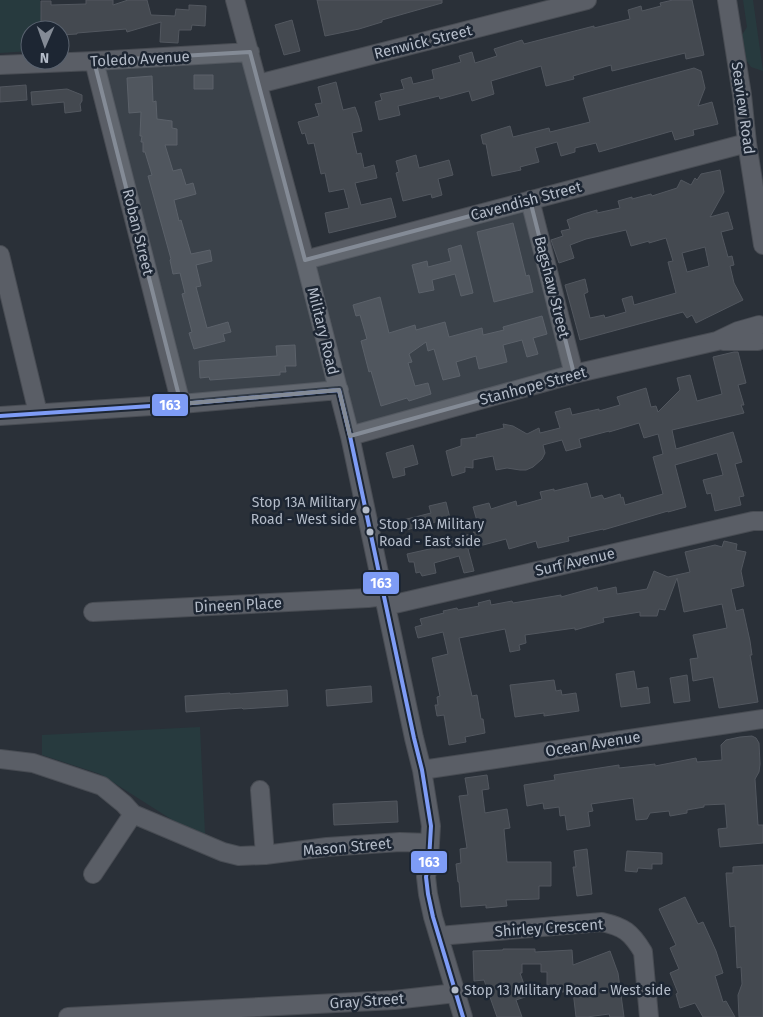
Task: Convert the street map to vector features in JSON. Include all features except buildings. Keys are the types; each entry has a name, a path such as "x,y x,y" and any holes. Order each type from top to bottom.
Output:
{"street":[{"name":"Military Road","path":"235,0 350,436 422,770 431,826 426,877 428,894 463,1017"},
{"name":"Renwick Street","path":"258,84 587,0"},
{"name":"Seaview Road","path":"727,0 763,245"},
{"name":"Toledo Avenue","path":"0,65 250,52"},
{"name":"Roban Street","path":"94,61 181,404"},
{"name":"Cavendish Street","path":"305,260 747,143"},
{"name":"Bagshaw Street","path":"530,200 574,374"},
{"path":"0,255 38,413"},
{"name":"Stanhope Street","path":"350,436 574,374 717,341 762,333"},
{"path":"0,416 181,404 338,390"},
{"name":"Surf Avenue","path":"385,601 753,521 763,521"},
{"name":"Dineen Place","path":"93,612 368,598 385,601"},
{"name":"Ocean Avenue","path":"422,770 763,718"},
{"name":"Mason Street","path":"0,759 33,763 102,786 133,814 223,852 239,856 400,842 430,843"},
{"path":"260,790 265,855"},
{"path":"93,874 133,814"},
{"name":"Shirley Crescent","path":"439,936 602,922 617,926 627,932 643,952 649,1017"},
{"name":"Gray Street","path":"68,1017 394,1000 456,993"}],"highlighted area":[{"path":"250,52 305,260 530,200 574,374 350,436 339,390 181,404 94,61"}],"green space":[{"path":"0,0 40,0 41,20 20,20 20,52 0,53"},
{"path":"743,0 753,0 763,71 751,67 746,60 742,35 747,27"},
{"path":"200,727 205,834 174,821 100,774 42,755 42,735"}],"transit line":[{"name":"163","path":"339,390 422,770 431,826 426,877 428,894 463,1017"},
{"name":"163","path":"0,416 181,404 339,390"}],"place":[{"name":"Stop 13A Military Road - West side","path":"366,510"},
{"name":"Stop 13A Military Road - East side","path":"370,532"},
{"name":"Stop 13 Military Road - West side","path":"455,990"}]}
